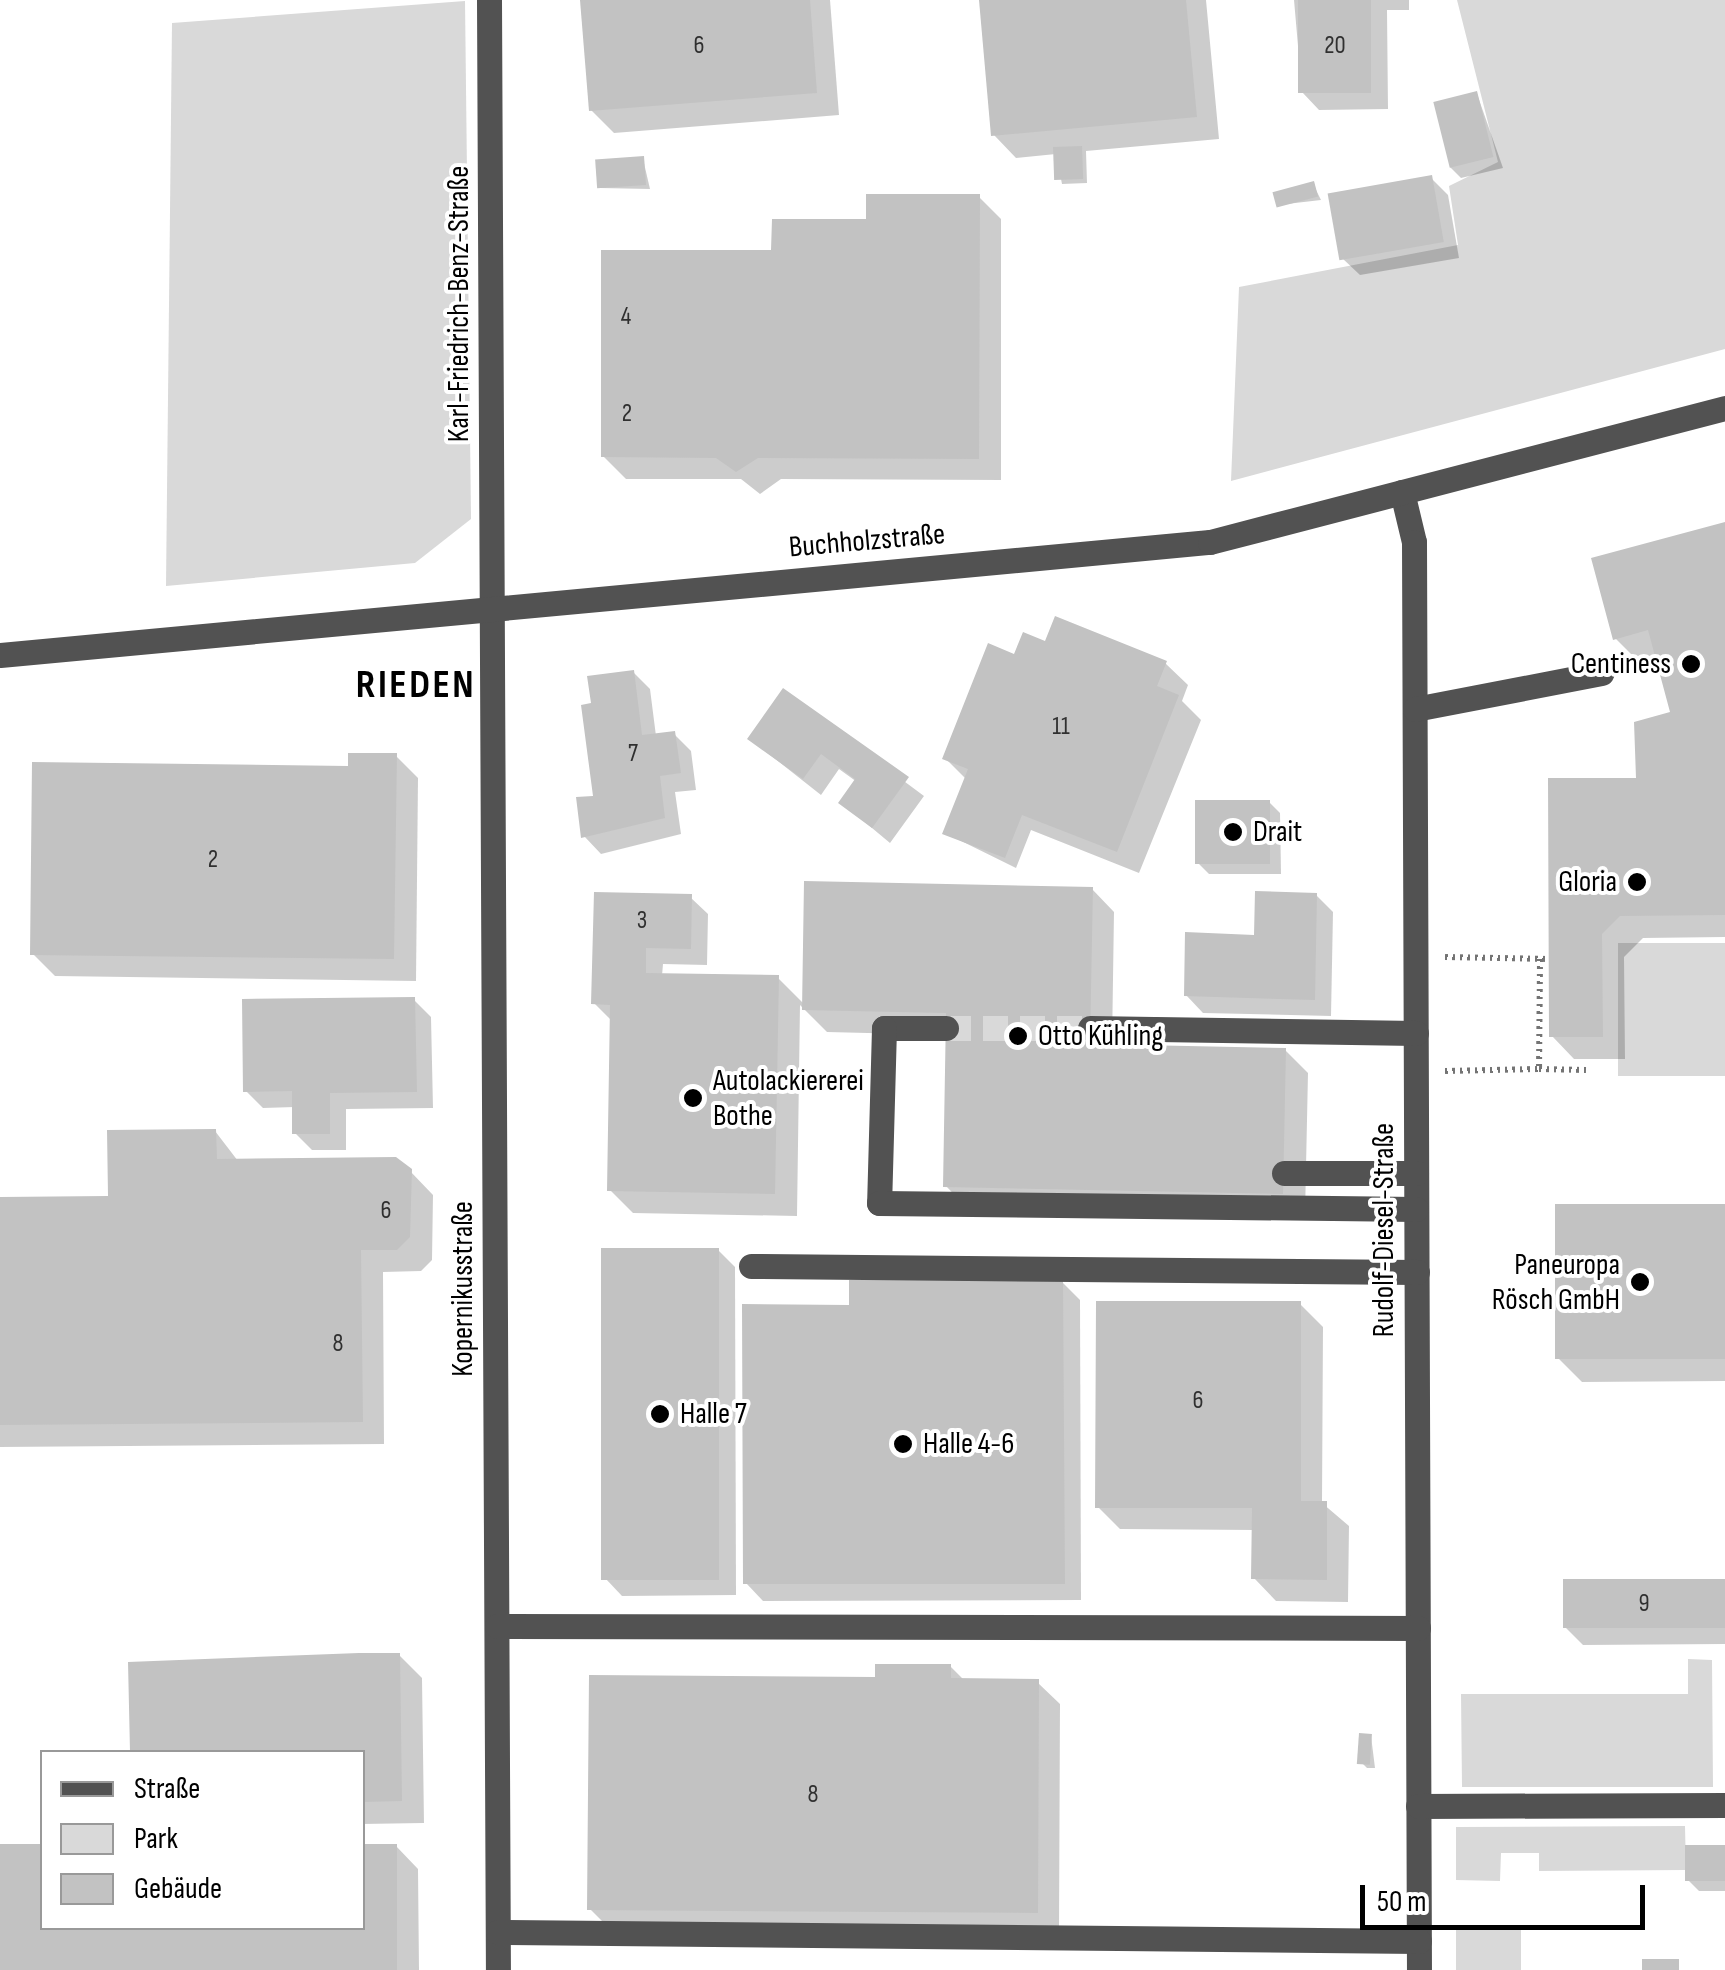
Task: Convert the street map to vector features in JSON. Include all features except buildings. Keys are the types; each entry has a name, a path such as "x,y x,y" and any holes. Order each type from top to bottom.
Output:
{"street":[{"name":"Karl-Friedrich-Benz-Straße","path":"489,0 494,608"},
{"name":"Buchholzstraße","path":"0,654 1210,542 1725,408"},
{"name":"Rudolf-Diesel-Straße","path":"1402,492 1414,542 1419,1970"},
{"name":"Kopernikusstraße","path":"494,608 498,1970"},
{"path":"1415,708 1602,673"},
{"path":"946,1028 884,1028 879,1204 1416,1209"},
{"path":"1090,1028 1416,1033"},
{"path":"1284,1173 1416,1173"},
{"path":"751,1266 1417,1272"},
{"path":"497,1626 1418,1628"},
{"path":"1418,1806 1725,1804"},
{"path":"498,1932 1419,1942"}],"path":[{"path":"1415,957 1545,959 1539,1069"},
{"path":"1416,1071 1586,1070"}],"green space":[{"path":"1457,0 1725,0 1725,349 1231,481 1239,287 1458,245 1449,186 1498,162"},
{"path":"465,1 471,519 415,563 166,586 172,23"},
{"path":"1618,943 1725,943 1725,1076 1618,1076"},
{"path":"1688,1659 1712,1660 1713,1787 1462,1787 1461,1694 1688,1694"},
{"path":"1685,1826 1686,1870 1539,1871 1539,1853 1501,1853 1500,1881 1456,1880 1456,1827"},
{"path":"1456,1929 1521,1929 1521,1970 1456,1970"}],"tunnel":[{"path":"946,1028 1090,1028"}],"place":[{"name":"Centiness","path":"1691,664"},
{"name":"Drait","path":"1233,832"},
{"name":"Gloria","path":"1637,882"},
{"name":"Otto Kühling","path":"1018,1036"},
{"name":"Autolackiererei Bothe","path":"693,1098"},
{"name":"Paneuropa Rösch GmbH","path":"1640,1282"},
{"name":"Halle 7","path":"660,1414"},
{"name":"Halle 4-6","path":"903,1444"}],"district":[{"name":"RIEDEN","path":"416,685"}]}
